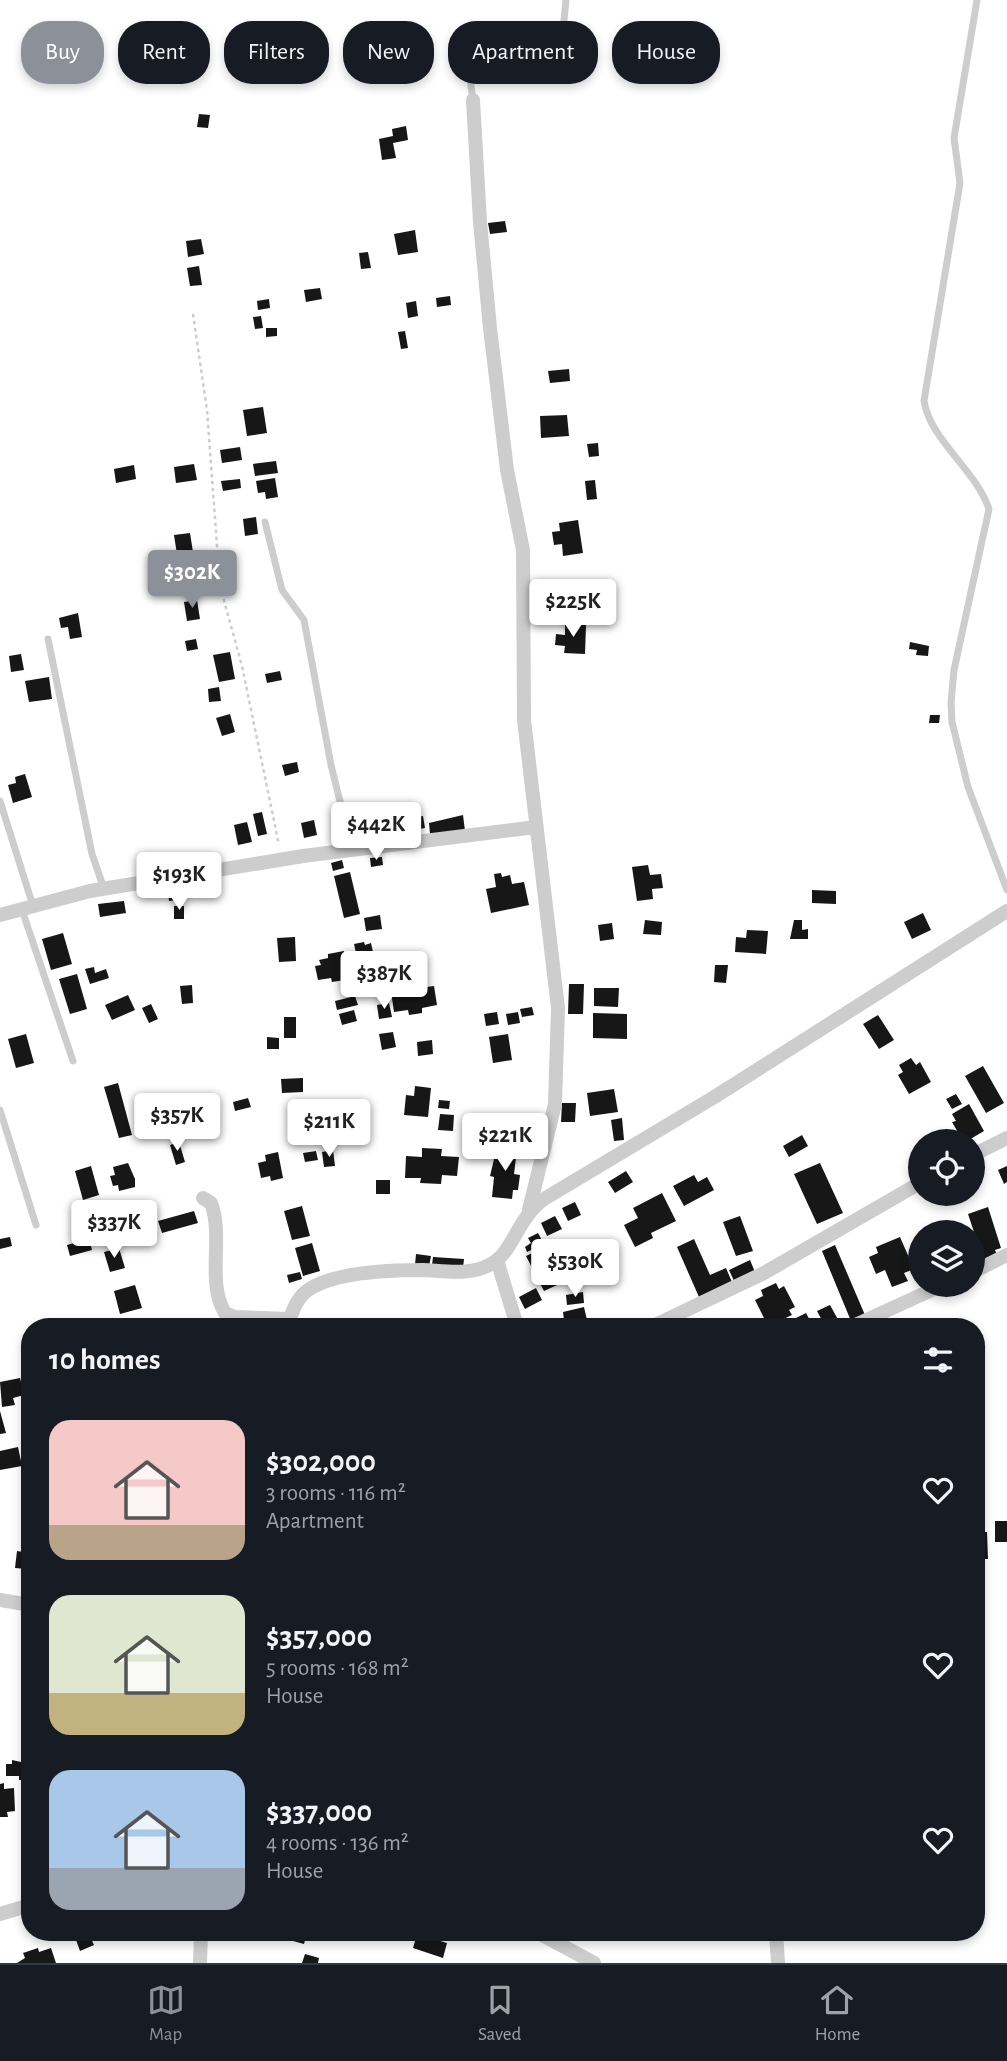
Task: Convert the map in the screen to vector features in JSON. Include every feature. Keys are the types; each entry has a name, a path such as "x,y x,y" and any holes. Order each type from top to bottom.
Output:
{"street":[{"path":"290,1318 299,1298 307,1290 328,1282 386,1271 475,1271 497,1260 508,1248 529,1210 555,1104 558,1008 524,720 523,550 507,470 493,353 480,222 473,100"},
{"path":"0,915 104,889 281,860 536,827"},
{"path":"529,1210 1007,911"},
{"path":"985,1149 1007,1138"},
{"path":"670,1318 764,1273 859,1222 908,1191"},
{"path":"203,1198 211,1202 215,1216 218,1297 225,1313 243,1318"},
{"path":"985,1266 1007,1255"},
{"path":"497,1260 515,1318"},
{"path":"871,1318 917,1297"},
{"path":"0,1600 21,1604"},
{"path":"0,1914 21,1908"},
{"path":"200,1963 201,1941"},
{"path":"554,1941 594,1963"},
{"path":"777,1941 778,1963"}],"lane":[{"path":"473,100 469,72 474,55 485,51 552,50 562,41 566,0"},
{"path":"977,0 954,138 960,183 924,401 932,421 980,489 989,509 954,670 951,703 956,742 968,787 1007,890"},
{"path":"265,522 282,590 304,620 331,765 352,850"},
{"path":"48,639 92,855 104,889"},
{"path":"0,801 73,1061"},
{"path":"0,1110 36,1226"}],"path":[{"path":"193,314 207,410 220,586 242,666 265,768 281,860"}],"building":[{"path":"199,114 210,115 208,128 197,127"},
{"path":"406,126 408,140 393,143 396,158 382,160 379,139 393,136 392,129"},
{"path":"505,221 507,232 490,234 488,223"},
{"path":"415,230 418,252 398,255 394,234"},
{"path":"201,239 204,254 188,257 186,241"},
{"path":"368,252 371,268 361,269 359,253"},
{"path":"199,266 202,285 190,286 187,268"},
{"path":"320,288 322,299 306,302 304,290"},
{"path":"450,296 451,305 437,307 436,298"},
{"path":"269,299 270,308 258,310 257,301"},
{"path":"416,301 418,316 408,318 406,303"},
{"path":"261,316 263,328 255,329 253,317"},
{"path":"266,328 277,328 277,336 266,337"},
{"path":"405,331 408,348 401,349 398,332"},
{"path":"569,369 570,381 550,383 548,371"},
{"path":"263,407 267,433 247,436 243,410"},
{"path":"567,415 569,436 541,438 540,416"},
{"path":"598,443 599,456 589,457 587,444"},
{"path":"240,447 242,460 222,463 220,450"},
{"path":"276,461 278,473 255,476 253,464"},
{"path":"194,464 197,480 176,483 174,467"},
{"path":"134,465 136,479 116,483 114,469"},
{"path":"275,478 278,497 266,499 265,492 258,493 256,481"},
{"path":"240,479 241,488 223,491 221,481"},
{"path":"595,480 597,499 587,500 585,481"},
{"path":"256,517 258,534 245,536 243,519"},
{"path":"578,520 583,553 563,556 562,544 554,545 552,532 560,531 559,523"},
{"path":"190,533 194,558 178,561 174,535"},
{"path":"192,569 194,582 180,584 179,571"},
{"path":"197,600 200,619 187,621 184,602"},
{"path":"78,613 82,637 70,639 68,627 61,628 59,618"},
{"path":"565,625 586,625 585,654 564,653 565,646 555,645 556,634 565,635"},
{"path":"196,639 198,649 187,651 185,641"},
{"path":"910,642 929,646 928,656 916,655 917,650 909,649"},
{"path":"230,652 235,679 219,682 213,655"},
{"path":"21,654 24,670 11,672 9,656"},
{"path":"280,671 282,680 267,683 265,674"},
{"path":"49,677 52,699 29,702 25,681"},
{"path":"219,687 221,701 209,702 208,689"},
{"path":"230,714 235,732 222,736 216,718"},
{"path":"930,715 940,715 939,723 929,723"},
{"path":"297,762 299,772 285,776 282,765"},
{"path":"25,774 32,797 13,803 8,785 16,783 15,777"},
{"path":"262,812 267,834 258,836 253,814"},
{"path":"463,815 465,831 430,834 429,823"},
{"path":"423,816 425,828 409,831 407,819"},
{"path":"314,820 317,835 304,838 301,823"},
{"path":"247,822 252,842 238,845 234,825"},
{"path":"382,857 383,865 371,867 370,858"},
{"path":"342,860 344,868 333,871 331,863"},
{"path":"648,865 650,875 661,874 663,888 652,889 653,899 637,901 632,867"},
{"path":"350,872 360,914 344,918 334,876"},
{"path":"501,873 502,877 510,875 512,884 524,882 529,905 491,913 486,889 496,887 494,874"},
{"path":"177,890 178,900 169,901 168,891"},
{"path":"812,890 836,891 836,904 812,903"},
{"path":"124,901 126,913 100,917 98,904"},
{"path":"174,906 184,906 184,919 174,919"},
{"path":"923,913 931,930 912,939 904,922"},
{"path":"380,915 382,929 366,931 364,918"},
{"path":"645,920 662,922 661,935 643,934"},
{"path":"794,920 802,920 802,930 808,929 808,939 790,939"},
{"path":"612,923 614,939 600,941 598,925"},
{"path":"747,930 768,931 766,954 735,952 736,937 746,938"},
{"path":"63,933 72,964 51,970 42,939"},
{"path":"295,937 296,961 279,962 277,938"},
{"path":"364,942 365,945 371,943 373,952 367,954 368,959 358,962 354,944"},
{"path":"344,951 344,956 353,955 358,978 332,982 331,978 318,980 315,966 321,965 319,960 328,958 328,954"},
{"path":"373,963 375,976 365,978 363,965"},
{"path":"715,965 728,965 726,983 714,982"},
{"path":"94,967 95,973 106,969 109,978 90,984 85,969"},
{"path":"77,974 87,1009 70,1014 59,979"},
{"path":"417,979 419,988 434,986 437,1005 422,1008 422,1013 409,1015 408,1010 394,1012 391,992 406,990 405,981"},
{"path":"569,984 584,984 583,1014 568,1014"},
{"path":"192,985 193,1003 182,1004 180,986"},
{"path":"594,988 619,988 618,1007 594,1006"},
{"path":"128,995 135,1010 112,1020 105,1005"},
{"path":"355,996 358,1005 337,1010 335,1001"},
{"path":"389,1003 392,1017 379,1019 377,1005"},
{"path":"151,1004 158,1019 149,1023 142,1008"},
{"path":"532,1007 534,1015 522,1017 520,1009"},
{"path":"354,1010 357,1021 342,1025 339,1014"},
{"path":"497,1012 499,1024 486,1026 484,1014"},
{"path":"518,1012 520,1023 508,1025 506,1014"},
{"path":"593,1013 627,1014 627,1039 593,1038"},
{"path":"878,1015 894,1040 879,1049 863,1024"},
{"path":"284,1017 296,1017 296,1038 284,1038"},
{"path":"393,1032 396,1047 382,1050 379,1034"},
{"path":"26,1034 34,1063 16,1068 8,1039"},
{"path":"508,1034 512,1060 493,1063 489,1037"},
{"path":"267,1037 279,1038 279,1049 267,1049"},
{"path":"432,1040 433,1054 418,1056 417,1042"},
{"path":"911,1058 916,1065 920,1062 931,1082 909,1094 898,1075 903,1072 899,1065"},
{"path":"983,1066 1004,1103 986,1113 965,1076"},
{"path":"303,1078 303,1092 282,1093 281,1079"},
{"path":"118,1083 132,1135 119,1138 104,1087"},
{"path":"415,1086 431,1088 428,1117 404,1115 406,1095 414,1096"},
{"path":"614,1089 618,1112 590,1116 587,1093"},
{"path":"956,1094 962,1104 952,1109 946,1099"},
{"path":"248,1098 251,1107 235,1111 233,1102"},
{"path":"439,1100 450,1101 449,1109 438,1108"},
{"path":"562,1103 576,1103 575,1122 561,1122"},
{"path":"969,1104 983,1129 956,1129 952,1114"},
{"path":"440,1114 454,1115 453,1131 438,1130"},
{"path":"622,1118 624,1140 614,1141 611,1120"},
{"path":"802,1135 808,1146 789,1157 783,1146"},
{"path":"179,1142 185,1162 176,1165 170,1145"},
{"path":"497,1147 517,1149 514,1174 520,1175 518,1190 513,1190 512,1199 492,1197 494,1177 490,1176"},
{"path":"422,1148 442,1149 441,1156 459,1157 457,1176 442,1175 441,1184 420,1183 421,1178 405,1178 406,1156 422,1157"},
{"path":"333,1150 335,1166 324,1167 322,1152"},
{"path":"316,1151 318,1160 305,1162 303,1153"},
{"path":"278,1152 283,1178 271,1181 270,1176 261,1178 258,1163 266,1161 265,1155"},
{"path":"128,1163 135,1179 135,1187 119,1191 118,1185 113,1186 110,1176 115,1175 113,1167"},
{"path":"820,1163 843,1213 817,1224 794,1174"},
{"path":"91,1166 99,1195 83,1200 75,1171"},
{"path":"1007,1166 1007,1182 1004,1184 998,1170"},
{"path":"626,1171 633,1182 615,1193 608,1182"},
{"path":"694,1175 698,1182 707,1177 714,1190 684,1206 673,1186"},
{"path":"376,1180 390,1180 390,1194 376,1194"},
{"path":"662,1193 676,1221 651,1233 653,1238 635,1247 624,1225 638,1218 633,1208"},
{"path":"575,1202 581,1215 568,1221 562,1208"},
{"path":"302,1206 310,1236 292,1240 284,1211"},
{"path":"988,1207 1001,1248 995,1250 997,1255 985,1258 985,1220 970,1220 968,1214"},
{"path":"194,1211 198,1223 162,1233 158,1221"},
{"path":"555,1216 562,1229 547,1236 541,1223"},
{"path":"740,1216 753,1251 736,1256 723,1222"},
{"path":"87,1231 92,1250 70,1256 67,1245 74,1243 72,1235"},
{"path":"538,1233 544,1244 527,1252 525,1247 531,1243 528,1238"},
{"path":"10,1237 12,1246 0,1249 0,1239"},
{"path":"900,1237 908,1255 908,1271 904,1273 908,1281 892,1287 885,1270 876,1274 869,1257 878,1253 876,1247"},
{"path":"694,1239 710,1275 726,1268 732,1282 699,1297 677,1247"},
{"path":"312,1243 320,1271 303,1276 295,1248"},
{"path":"550,1245 568,1280 544,1291 526,1256"},
{"path":"835,1245 865,1315 850,1318 822,1251"},
{"path":"119,1248 125,1268 110,1272 104,1252"},
{"path":"416,1254 431,1256 429,1267 415,1265"},
{"path":"433,1257 464,1259 463,1268 432,1265"},
{"path":"750,1260 755,1272 734,1281 729,1270"},
{"path":"300,1272 302,1279 289,1283 287,1275"},
{"path":"776,1283 779,1289 784,1286 795,1307 789,1310 792,1315 786,1318 764,1318 755,1300 763,1296 761,1290"},
{"path":"135,1285 142,1308 120,1314 114,1291"},
{"path":"536,1288 542,1300 525,1309 519,1297"},
{"path":"583,1292 584,1303 567,1305 566,1295"},
{"path":"830,1305 837,1318 821,1318 817,1311"},
{"path":"584,1307 587,1318 564,1318 563,1312"},
{"path":"806,1313 809,1318 796,1318"},
{"path":"20,1378 21,1396 13,1398 15,1405 2,1407 0,1382"},
{"path":"0,1411 6,1433 0,1434"},
{"path":"18,1447 21,1466 0,1470 0,1451"},
{"path":"995,1521 1007,1521 1007,1542 995,1542"},
{"path":"985,1532 987,1532 988,1559 985,1559"},
{"path":"17,1551 21,1552 21,1568 15,1568"},
{"path":"12,1760 21,1762 21,1780 19,1776 6,1776 6,1764 12,1764"},
{"path":"4,1783 4,1789 14,1788 15,1811 7,1812 8,1817 0,1817 0,1784"},
{"path":"76,1941 92,1941 94,1945 80,1951"},
{"path":"415,1941 447,1943 443,1958 413,1948"},
{"path":"38,1948 39,1952 51,1948 56,1963 17,1963 25,1958 23,1953"},
{"path":"305,1954 319,1958 318,1963 302,1963"}]}
